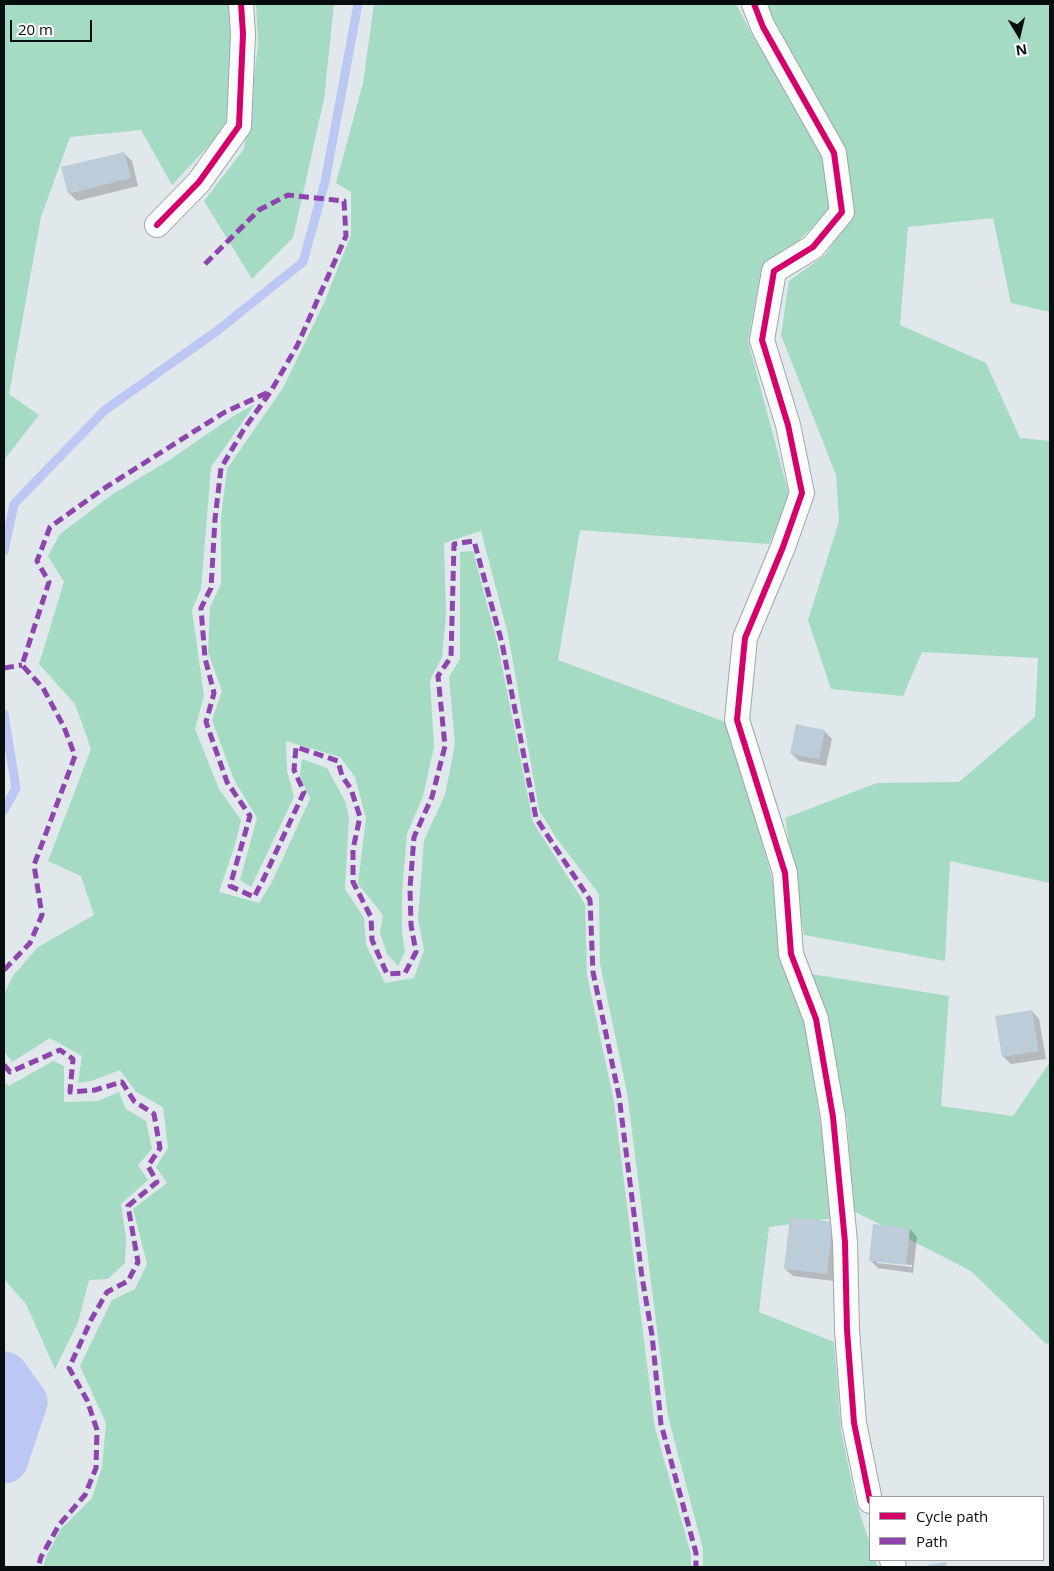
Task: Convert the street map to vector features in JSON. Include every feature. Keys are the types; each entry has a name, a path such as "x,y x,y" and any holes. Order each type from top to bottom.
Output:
{"street":[{"path":"157,225 199,182 238,126 243,34 241,4"},
{"path":"754,4 768,35 834,153 842,212 813,247 774,272 762,340 788,425 802,492 783,547 745,638 737,720 785,873 791,954 816,1019 833,1117 845,1242 847,1330 854,1423 869,1496"}],"green space":[{"path":"4,4 232,4 234,36 227,126 172,185 141,130 70,137 41,217 9,394 39,415 4,460"},
{"path":"256,4 334,4 324,99 293,238 252,279 204,201 244,149 258,46"},
{"path":"374,4 736,4 756,42 788,89 826,160 831,210 797,242 761,270 748,341 790,498 769,544 580,530 558,660 728,723 770,871 806,1024 834,1218 769,1227 759,1312 834,1342 841,1431 856,1502 869,1541 869,1561 875,1561 878,1567 703,1567 703,1549 668,1416 627,1092 600,964 599,894 557,839 539,810 508,634 481,531 444,543 446,614 442,657 430,680 434,747 423,796 407,834 402,892 402,931 405,952 398,966 387,954 380,933 383,915 358,884 366,818 355,777 340,757 286,741 287,771 294,797 251,887 240,880 257,818 234,780 212,720 222,691 208,652 210,607 221,584 221,518 227,469 283,388 324,303 351,235 351,192 336,183 363,83"},
{"path":"766,4 1050,4 1050,312 1011,303 993,218 908,227 900,325 986,363 1020,438 1050,441 1050,883 950,861 945,961 804,935 785,818 877,783 959,782 1035,717 1038,658 922,652 903,696 831,689 808,620 839,521 836,475 781,335 789,281 825,255 854,212 841,148"},
{"path":"255,404 211,467 201,589 192,610 204,696 195,729 219,789 241,820 235,845 219,892 259,903 272,882 310,799 300,775 302,759 327,768 345,801 349,817 345,889 364,918 366,945 385,983 414,978 424,950 418,919 424,840 445,795 455,744 449,677 460,659 460,552 473,551 498,646 533,822 585,904 587,975 614,1102 655,1428 691,1554 691,1567 43,1567 46,1557 61,1529 92,1498 102,1467 106,1423 80,1366 112,1300 135,1289 147,1264 133,1209 167,1183 156,1167 168,1148 163,1107 136,1092 120,1070 91,1081 78,1083 82,1056 50,1038 12,1062 4,1051 4,994 13,976 38,947 94,915 81,876 48,861 91,749 75,704 39,664 64,582 48,556 60,534 113,494 168,461 232,417"},
{"path":"811,974 949,996 941,1106 1013,1116 1050,1062 1050,1343 1046,1344 971,1271 854,1211 847,1119 826,1025"},
{"path":"53,1061 64,1066 64,1102 98,1101 119,1092 126,1109 146,1121 152,1149 138,1165 148,1180 121,1204 126,1238 125,1263 108,1279 89,1280 78,1322 55,1369 26,1304 4,1279 4,1082 9,1086"}],"building":[{"path":"124,152 131,178 68,194 61,167"},
{"path":"796,724 825,730 819,759 790,754"},
{"path":"1032,1010 1039,1051 1002,1057 995,1016"},
{"path":"790,1217 833,1222 827,1274 784,1269"},
{"path":"873,1224 910,1228 906,1265 869,1261"},
{"path":"946,1562 947,1567 928,1567 928,1565"}],"waterway":[{"path":"4,551 14,504 105,410 217,331 303,262 325,182 358,4"},
{"path":"4,714 16,788 4,810"},
{"path":"4,1376 23,1402 4,1459"}],"marked path":[{"path":"205,264 259,210 288,195 344,201 346,236 297,346 271,391 244,429 221,468 215,519 211,588 201,608 205,658 214,693 206,722 227,782 250,816 230,886 254,897 263,880 304,792 294,770 296,747 338,761 342,776 351,789 360,817 353,849 353,882 371,917 372,940 387,974 405,973 416,952 411,925 410,888 414,837 432,797 445,746 438,676 451,657 454,544 474,541 502,643 536,818 590,900 593,972 619,1096 642,1277 652,1335 661,1424 696,1553 696,1567"},
{"path":"4,970 30,943 42,915 34,865 75,756 64,727 43,688 22,665 49,582 37,561 50,527 103,489 225,412 269,392"},
{"path":"4,668 22,665"},
{"path":"4,1065 10,1072 60,1050 73,1059 70,1092 95,1090 122,1082 134,1101 154,1114 160,1148 148,1166 157,1182 128,1206 138,1262 128,1281 107,1292 91,1320 69,1368 87,1400 97,1430 96,1468 85,1495 59,1525 41,1557 38,1567"}],"cycle path":[{"path":"157,225 199,182 239,126 243,34 241,4"},
{"path":"754,4 763,27 834,153 842,212 813,247 774,271 762,340 788,425 802,493 783,547 745,638 737,720 785,873 791,954 816,1019 833,1117 845,1242 847,1330 854,1423 869,1496"}]}
